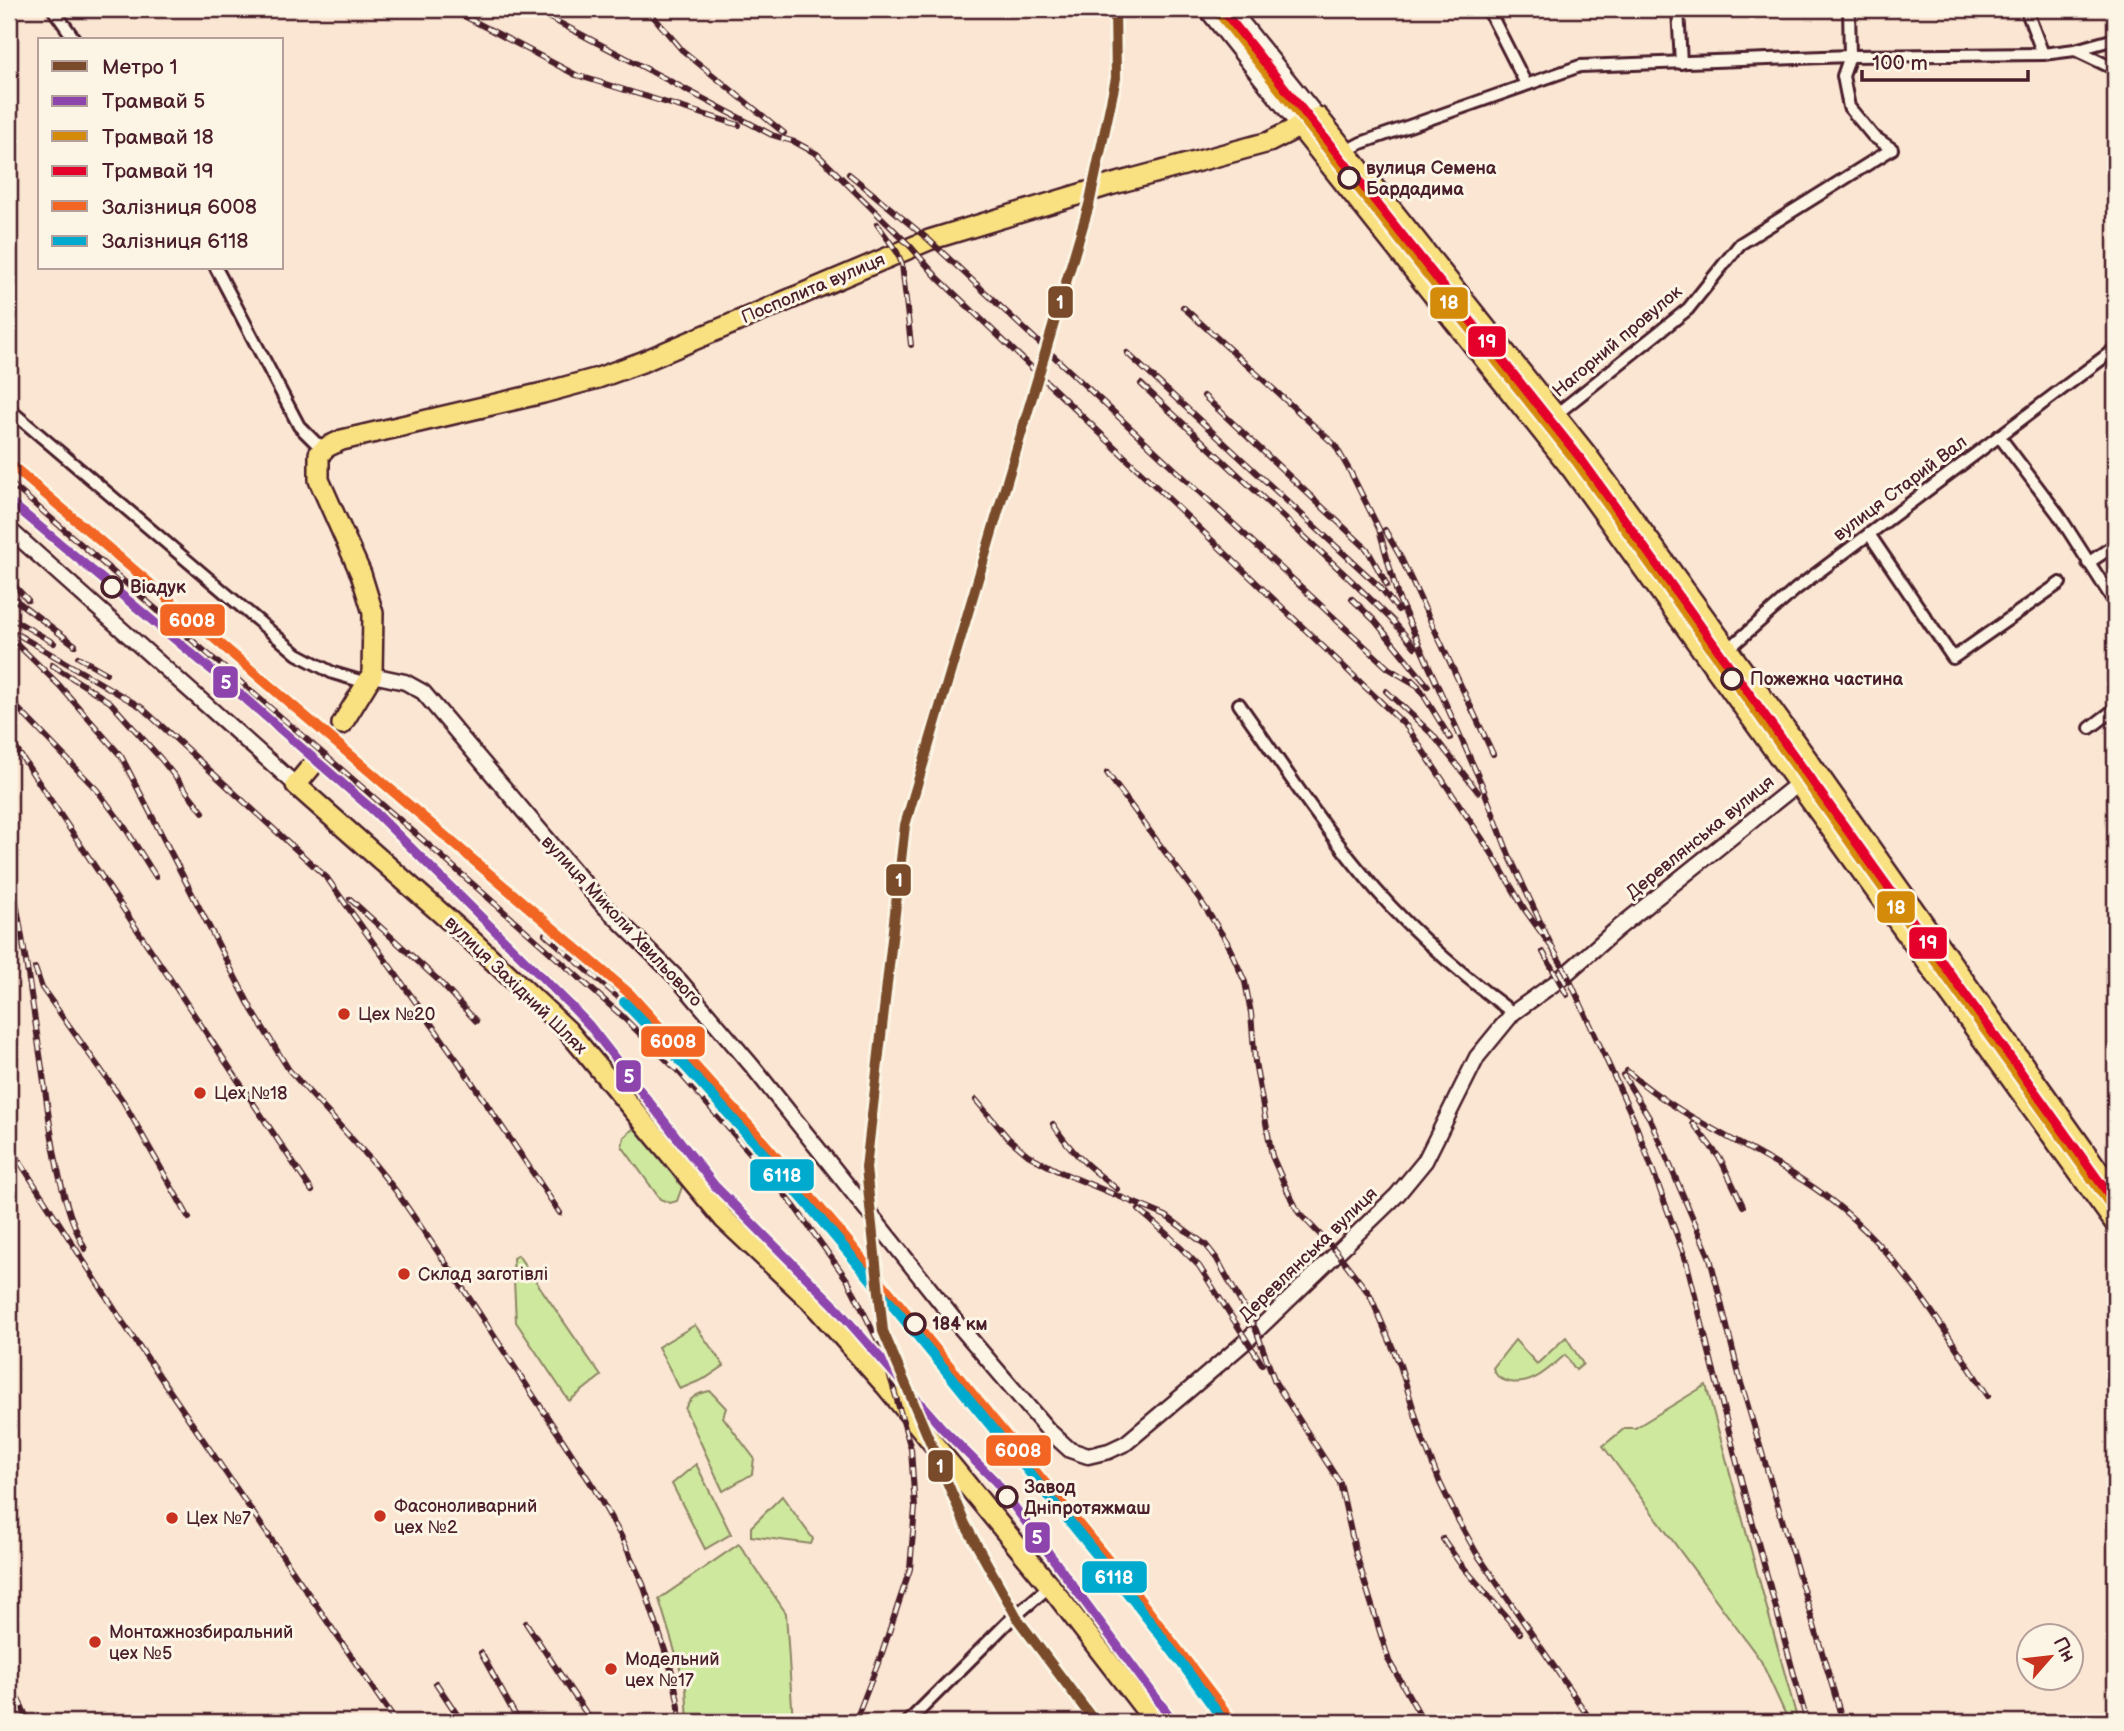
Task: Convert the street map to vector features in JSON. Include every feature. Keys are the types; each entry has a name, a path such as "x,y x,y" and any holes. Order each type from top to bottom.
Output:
{"highway":[{"name":"Посполита вулиця","path":"327,447 369,433 598,378 642,362 920,243 1110,185 1269,142 1318,117"},
{"path":"1318,117 1556,415 1815,770 2115,1194"},
{"path":"1299,126 1539,428 1713,663 1796,784 1895,916 2115,1223"},
{"path":"327,447 319,454 319,480 361,574 373,613 370,679 342,724"},
{"path":"296,785 310,767"},
{"name":"вулиця Західний Шлях","path":"296,785 468,937 568,1031 724,1219 808,1300 886,1386 1050,1586 1154,1722"}],"street":[{"path":"53,9 74,38"},
{"path":"1206,9 1299,126"},
{"path":"1231,9 1318,117"},
{"path":"1488,9 1526,85"},
{"path":"1678,9 1681,63"},
{"path":"1849,9 1850,56"},
{"path":"2026,9 2043,54"},
{"path":"1327,161 1345,150 1580,66 1850,56 2043,54 2075,50 2115,39"},
{"path":"2075,50 2115,69"},
{"name":"Нагорний провулок","path":"1539,428 1688,309 1740,244 1892,149 1872,136 1849,107 1843,76 1850,56"},
{"path":"217,270 299,426 316,443 327,447"},
{"name":"вулиця Старий Вал","path":"1713,663 1796,589 2115,349"},
{"name":"вулиця Миколи Хвильового","path":"9,409 297,654 333,673 405,682 423,692 602,904 679,981 752,1066 961,1328 1048,1430 1070,1450"},
{"path":"1999,436 2058,514 2115,603"},
{"name":"вулиця Західний Шлях","path":"9,529 296,785"},
{"path":"1869,534 1951,656 1957,658 2060,583"},
{"path":"2088,563 2115,545"},
{"path":"1239,704 1361,873 1418,934 1470,981 1513,1013"},
{"path":"2090,728 2115,709"},
{"name":"Деревлянська вулиця","path":"1070,1450 1088,1456 1126,1443 1246,1340 1397,1195 1425,1161 1476,1058 1513,1013 1559,979 1815,770"},
{"path":"908,1722 1008,1622 1050,1586"}],"green space":[{"path":"634,1128 644,1134 682,1187 677,1201 670,1203 660,1199 622,1146 624,1137"},
{"path":"518,1255 601,1376 569,1401 516,1322 513,1258"},
{"path":"695,1325 724,1366 706,1378 680,1389 658,1347"},
{"path":"1566,1337 1583,1364 1576,1370 1565,1355 1540,1375 1518,1383 1499,1378 1494,1371 1493,1368 1515,1340 1537,1364"},
{"path":"1706,1385 1798,1722 1789,1722 1761,1661 1603,1446 1625,1428 1635,1428"},
{"path":"710,1391 726,1408 723,1417 754,1458 752,1474 723,1491 685,1409 694,1397"},
{"path":"696,1464 731,1534 705,1549 672,1484"},
{"path":"782,1496 813,1539 811,1544 751,1536 751,1527"},
{"path":"739,1544 786,1613 793,1722 688,1722 686,1688 659,1599"}],"tunnel":[{"path":"311,767 342,724"}],"railway":[{"path":"451,9 576,75 739,125"},
{"path":"533,9 772,135 795,142 817,154 911,247 937,277 1407,727 1553,949 1509,855 1482,785 1398,597 1379,529 1335,445 1183,307"},
{"path":"647,9 682,50 784,133"},
{"path":"849,174 929,240 1388,668 1418,686"},
{"path":"877,224 897,252 902,264 911,345"},
{"path":"1127,353 1380,587 1398,610"},
{"path":"1141,384 1354,583 1415,647"},
{"path":"1204,396 1367,549 1387,585"},
{"path":"9,482 621,1015 679,1072 766,1171 848,1281 877,1339 892,1383 911,1449 915,1508 910,1569 855,1722"},
{"path":"1385,530 1401,558 1493,754"},
{"path":"9,580 28,600"},
{"path":"9,595 75,645"},
{"path":"1352,599 1375,621 1428,686"},
{"path":"9,617 54,643"},
{"path":"17,634 141,707 327,878 457,1060 560,1213"},
{"path":"9,636 59,685 121,756 252,1010 289,1070 396,1191 594,1488 621,1536 643,1584 673,1675 679,1722"},
{"path":"78,657 106,673"},
{"path":"52,665 110,702 161,759 203,812"},
{"path":"1412,680 1450,738"},
{"path":"1386,691 1433,735 1478,792"},
{"path":"9,699 97,790 124,826 156,877"},
{"path":"9,738 312,1191"},
{"path":"1107,773 1199,898 1227,942 1245,982 1251,1013 1255,1062 1272,1156 1287,1190 1299,1213 1336,1251 1370,1295 1400,1365 1423,1440 1457,1518 1477,1554 1592,1722"},
{"path":"9,863 56,1161 67,1206 85,1249"},
{"path":"350,899 438,980 476,1021"},
{"path":"545,934 624,1002"},
{"path":"1553,949 1634,1120 1686,1260 1745,1495 1807,1722"},
{"path":"1543,952 1567,995"},
{"path":"35,968 42,988 123,1101 189,1218"},
{"path":"1627,1071 1674,1106 1800,1179 1850,1216 1873,1238 1915,1288 1988,1396"},
{"path":"1623,1075 1650,1119 1710,1258 1741,1383 1843,1722"},
{"path":"976,1100 1008,1138 1028,1155 1058,1171 1166,1216 1206,1245 1217,1259 1256,1330 1275,1382 1340,1483 1356,1554 1389,1661 1424,1722"},
{"path":"1693,1123 1721,1160 1743,1206"},
{"path":"1053,1124 1082,1160 1117,1189"},
{"path":"9,1145 124,1324 396,1722"},
{"path":"1139,1210 1199,1266 1262,1364"},
{"path":"1443,1539 1459,1562 1520,1633"},
{"path":"526,1623 592,1722"},
{"path":"481,1653 519,1722"},
{"path":"9,1680 29,1722"},
{"path":"436,1683 462,1722"}],"metro line":[{"name":"1","path":"1095,1722 1019,1621 965,1524 883,1331 866,1168 905,825 1089,205 1116,78 1115,9"}],"tram line":[{"name":"18","path":"1215,9 1577,463 2115,1212"},
{"name":"19","path":"1222,9 1581,459 2115,1203"},
{"name":"5","path":"9,501 232,687 374,811 571,1006 589,1025 715,1186 832,1303 942,1428 996,1482 1174,1722"}],"rail line":[{"name":"6008","path":"9,463 630,994 837,1228 1134,1592 1233,1722"},
{"name":"6118","path":"624,1002 716,1100 849,1253 1104,1564 1224,1722"}],"place":[{"name":"вулиця Семена Бардадима","path":"1349,178"},
{"name":"Віадук","path":"112,587"},
{"name":"Пожежна частина","path":"1732,679"},
{"name":"Цех №20","path":"344,1014"},
{"name":"Цех №18","path":"200,1093"},
{"name":"Склад заготівлі","path":"404,1274"},
{"name":"184 км","path":"915,1324"},
{"name":"Завод Дніпротяжмаш","path":"1007,1497"},
{"name":"Фасоноливарний цех №2","path":"380,1516"},
{"name":"Цех №7","path":"172,1518"},
{"name":"Монтажнозбиральний цех №5","path":"95,1642"},
{"name":"Модельний цех №17","path":"611,1669"}]}
